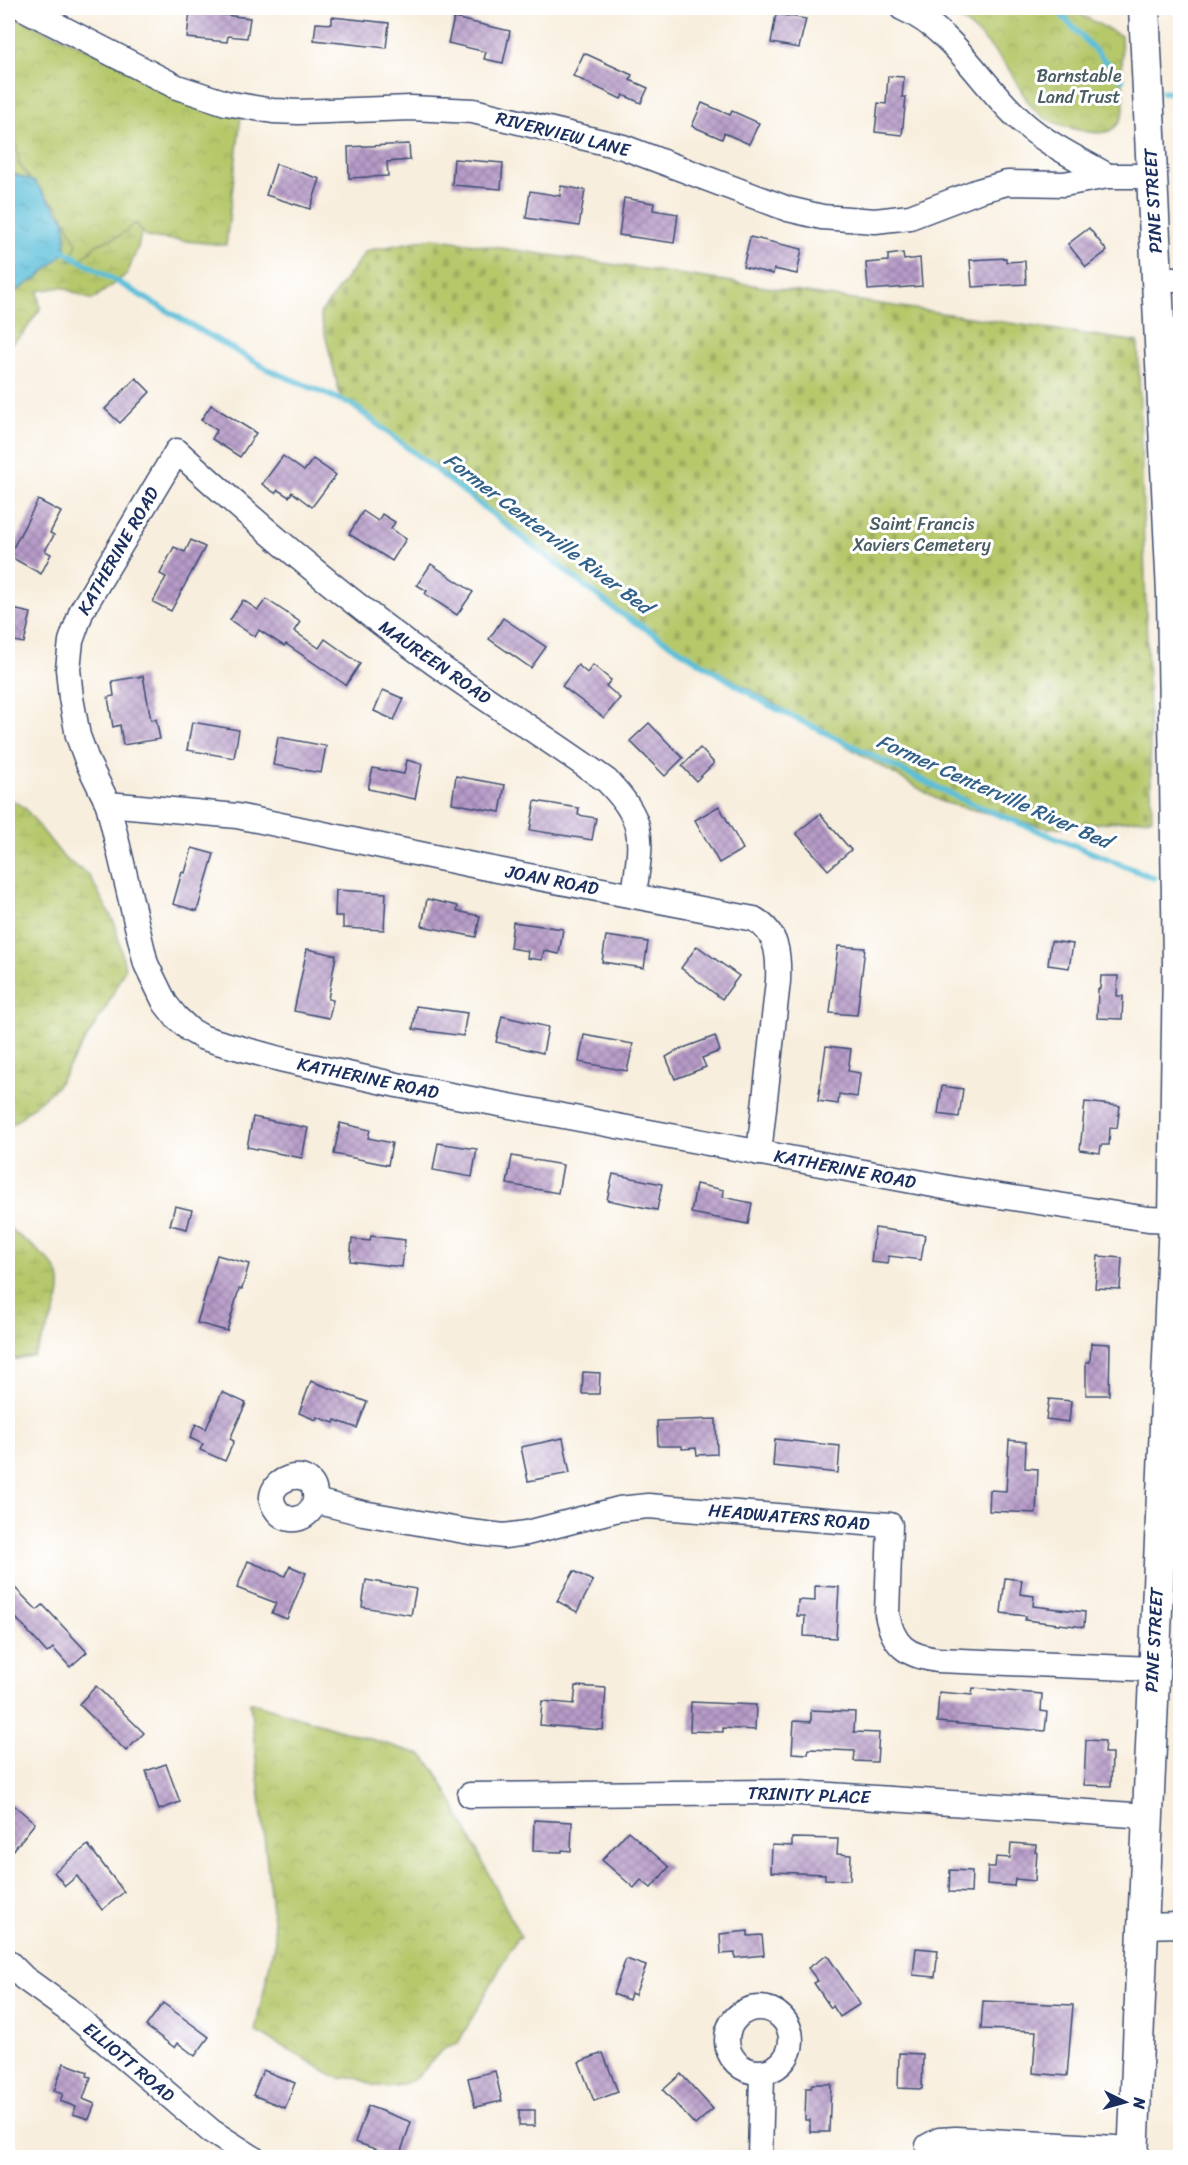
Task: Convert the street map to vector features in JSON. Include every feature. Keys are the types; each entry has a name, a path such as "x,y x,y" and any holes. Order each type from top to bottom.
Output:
{"main road":[{"name":"PINE STREET","path":"1133,2153 1153,1669 1174,1379 1174,1220 1179,963 1172,593 1173,428 1169,279 1152,176 1144,8"}],"street":[{"name":"RIVERVIEW LANE","path":"23,8 177,87 226,103 273,111 299,112 411,108 473,111 623,147 788,209 822,218 858,221 893,219 927,212 978,191 1007,183 1064,184 1108,176 1152,176"},
{"path":"902,8 929,23 946,37 1005,105 1028,127 1108,176"},
{"name":"KATHERINE ROAD","path":"177,451 82,609 71,641 69,683 78,736 108,804 146,964 156,987 176,1017 190,1030 204,1038 280,1059 396,1085 955,1189 1148,1219 1174,1220"},
{"name":"MAUREEN ROAD","path":"177,451 250,518 360,607 427,658 607,781 627,803 638,826 640,850 634,895"},
{"name":"JOAN ROAD","path":"108,804 237,816 482,867 745,915 764,924 777,947 778,969 759,1153"},
{"name":"HEADWATERS ROAD","path":"315,1502 480,1534 504,1536 526,1533 619,1509 648,1506 890,1525 887,1614 895,1638 912,1653 923,1658 938,1660 1153,1669"},
{"name":"TRINITY PLACE","path":"470,1795 784,1792 1148,1816"},
{"path":"1143,1926 1180,1925"},
{"name":"ELLIOTT ROAD","path":"8,1962 24,1978 67,2009 212,2132 253,2157"},
{"path":"760,2157 762,2072"},
{"path":"928,2146 939,2140 956,2139 1133,2153"}],"green space":[{"name":"Barnstable Land Trust","path":"945,8 1073,8 1081,15 1121,36 1124,110 1119,122 1109,131 1093,132 1045,118 1030,104 1008,68 994,51 979,35"},
{"path":"8,14 241,116 226,245 146,237 136,223 119,236 96,245 84,257 76,261 69,261 77,244 59,207 40,193 19,164 16,142 8,141"},
{"path":"8,132 145,214 138,247 127,274 92,300 62,287 38,291 40,309 23,334 8,346 8,296 37,278 66,251 65,221 35,182 8,172"},
{"name":"Saint Francis Xaviers Cemetery","path":"433,238 1138,342 1152,818 1048,828 942,802 638,624 341,399 320,314 366,251"},
{"path":"8,798 24,807 64,858 89,875 115,924 125,968 107,1006 56,1087 8,1128"},
{"path":"8,1226 53,1265 60,1280 60,1291 54,1314 34,1355 8,1361"},
{"path":"250,1702 422,1755 436,1772 454,1805 521,1938 517,1938 458,2043 443,2050 421,2073 408,2082 382,2086 372,2085 356,2077 340,2079 255,2031 275,1940"}],"water":[{"path":"8,172 35,182 65,221 66,252 37,278 8,296 8,235 12,232 12,211 8,208"}],"building":[{"path":"190,11 250,18 247,38 228,36 227,42 187,38"},
{"path":"776,14 806,19 799,48 771,43"},
{"path":"332,17 389,23 386,48 314,40 316,23 332,24"},
{"path":"454,18 510,31 503,63 484,59 486,52 448,43"},
{"path":"584,53 632,75 630,80 648,88 641,103 623,95 621,99 573,76"},
{"path":"888,76 904,77 902,97 906,97 902,135 875,132 878,103 886,104"},
{"path":"702,103 730,115 732,111 759,123 749,144 724,133 722,139 692,126"},
{"path":"409,144 410,160 387,162 388,176 349,178 348,147"},
{"path":"454,159 503,163 501,189 452,185"},
{"path":"276,164 320,179 310,209 266,195"},
{"path":"561,186 585,190 579,226 526,218 530,191 560,196"},
{"path":"624,198 654,203 653,210 678,214 674,243 619,235"},
{"path":"1089,228 1107,251 1086,267 1068,244"},
{"path":"750,237 802,249 797,274 774,269 773,274 743,267"},
{"path":"903,253 904,260 920,258 922,286 868,290 866,263 888,261 888,255"},
{"path":"1006,258 1006,262 1025,261 1026,284 972,287 970,260"},
{"path":"136,378 150,392 120,423 105,409"},
{"path":"211,405 256,433 240,457 212,439 217,430 201,420"},
{"path":"283,456 304,471 313,459 336,475 312,507 292,492 289,497 278,490 275,493 262,484"},
{"path":"38,500 61,512 50,533 54,535 45,551 51,554 41,574 9,556"},
{"path":"363,511 378,521 382,514 395,522 391,529 406,539 392,561 349,534"},
{"path":"191,540 205,547 171,611 153,602 166,577 160,574 174,547 185,552"},
{"path":"431,564 473,592 457,615 425,594 427,591 417,585"},
{"path":"266,599 300,622 294,631 319,648 325,639 360,664 346,685 286,644 284,646 259,630 255,637 230,620 243,600 258,610"},
{"path":"8,608 31,613 24,643 8,640"},
{"path":"503,618 546,647 531,668 489,639"},
{"path":"578,665 587,673 593,665 611,680 606,686 620,698 604,718 562,686"},
{"path":"143,676 151,720 156,719 160,739 123,745 120,725 113,727 108,697 114,696 112,681"},
{"path":"383,690 404,699 394,720 374,711"},
{"path":"192,722 239,730 234,758 187,750"},
{"path":"649,723 683,758 665,776 630,741"},
{"path":"278,737 326,746 321,773 273,765"},
{"path":"700,748 714,763 696,781 682,766"},
{"path":"407,760 422,764 415,799 368,789 373,768 404,774"},
{"path":"456,776 505,785 500,812 452,803"},
{"path":"535,801 579,808 578,815 596,818 592,840 530,830"},
{"path":"719,806 743,849 719,863 695,820"},
{"path":"820,814 851,850 828,870 796,833"},
{"path":"192,848 214,854 197,911 173,904"},
{"path":"336,890 386,893 384,930 343,928 343,916 335,916"},
{"path":"427,899 458,906 457,911 480,916 476,937 422,926"},
{"path":"513,922 563,929 559,954 544,951 542,960 527,958 528,951 510,948"},
{"path":"606,936 648,942 644,968 602,962"},
{"path":"1051,941 1073,944 1069,968 1048,965"},
{"path":"697,946 739,976 722,999 681,968"},
{"path":"838,946 865,948 857,1015 830,1013"},
{"path":"307,949 336,955 328,999 333,1000 329,1018 294,1011"},
{"path":"1101,976 1118,976 1117,996 1123,996 1122,1019 1097,1018"},
{"path":"416,1006 467,1013 463,1036 413,1029"},
{"path":"502,1016 548,1027 543,1053 496,1042"},
{"path":"584,1035 633,1044 627,1071 579,1062"},
{"path":"715,1036 720,1051 702,1058 706,1067 675,1079 666,1057"},
{"path":"826,1046 851,1049 848,1071 860,1073 857,1097 839,1094 838,1104 818,1101"},
{"path":"942,1086 963,1089 959,1117 938,1114"},
{"path":"1085,1102 1120,1106 1117,1128 1110,1127 1109,1145 1101,1145 1100,1153 1080,1150"},
{"path":"253,1117 308,1128 302,1158 247,1147"},
{"path":"340,1123 370,1130 368,1138 392,1143 388,1165 334,1154"},
{"path":"438,1143 477,1149 472,1177 433,1170"},
{"path":"512,1156 563,1165 558,1193 507,1184"},
{"path":"613,1174 662,1184 657,1210 607,1200"},
{"path":"696,1184 724,1190 723,1197 752,1203 748,1224 691,1213"},
{"path":"175,1206 192,1210 187,1229 170,1225"},
{"path":"875,1228 925,1235 921,1260 889,1256 888,1264 871,1262"},
{"path":"371,1236 405,1240 402,1267 350,1261 352,1239 370,1241"},
{"path":"217,1255 249,1264 227,1331 197,1323"},
{"path":"1098,1256 1122,1258 1120,1289 1095,1288"},
{"path":"1091,1343 1110,1344 1109,1395 1086,1395 1086,1362 1090,1362"},
{"path":"583,1372 600,1373 599,1394 582,1394"},
{"path":"311,1381 367,1402 357,1428 335,1420 334,1423 317,1417 316,1420 299,1413"},
{"path":"222,1392 246,1403 230,1439 234,1441 225,1461 200,1450 203,1444 190,1438 196,1424 206,1429"},
{"path":"1049,1399 1071,1401 1069,1422 1046,1419"},
{"path":"716,1419 717,1454 697,1455 696,1448 658,1446 657,1421"},
{"path":"563,1438 570,1473 528,1481 521,1447"},
{"path":"775,1439 840,1446 838,1473 773,1466"},
{"path":"1009,1440 1026,1442 1025,1468 1038,1469 1036,1513 989,1511 990,1490 1006,1491"},
{"path":"248,1561 285,1576 290,1566 306,1573 287,1619 272,1613 276,1603 237,1588"},
{"path":"574,1571 593,1581 577,1612 557,1601"},
{"path":"1005,1578 1022,1580 1020,1594 1034,1596 1033,1606 1085,1612 1084,1627 1025,1620 1026,1616 1001,1613"},
{"path":"366,1580 416,1589 411,1615 362,1607"},
{"path":"8,1581 37,1610 43,1605 87,1652 70,1667 53,1648 47,1653 8,1609"},
{"path":"815,1586 839,1587 836,1638 804,1636 805,1616 797,1616 798,1600 815,1601"},
{"path":"96,1686 144,1733 126,1751 79,1704"},
{"path":"576,1686 606,1688 603,1730 540,1725 542,1701 574,1704"},
{"path":"973,1688 1042,1694 1041,1711 1047,1712 1045,1731 937,1722 939,1692 972,1695"},
{"path":"691,1702 756,1705 755,1730 723,1728 723,1732 690,1731"},
{"path":"811,1710 855,1712 854,1732 879,1733 877,1762 854,1761 855,1751 809,1749 808,1754 792,1753 794,1721 811,1722"},
{"path":"1086,1740 1105,1741 1104,1753 1112,1753 1111,1786 1084,1785"},
{"path":"166,1764 180,1802 159,1810 146,1771"},
{"path":"8,1800 35,1823 8,1857"},
{"path":"534,1820 572,1822 571,1851 533,1851"},
{"path":"628,1831 669,1867 651,1888 641,1880 634,1888 602,1860"},
{"path":"792,1838 838,1839 837,1854 851,1855 850,1880 825,1879 825,1874 771,1872 772,1845 792,1846"},
{"path":"1011,1843 1036,1845 1035,1881 1015,1879 1014,1886 987,1884 988,1867 995,1867 996,1857 1010,1858"},
{"path":"88,1845 124,1892 102,1910 77,1876 65,1886 54,1872"},
{"path":"950,1870 972,1871 971,1893 949,1892"},
{"path":"748,1931 748,1936 762,1935 764,1955 735,1958 735,1953 721,1954 720,1934"},
{"path":"916,1948 938,1950 935,1977 913,1975"},
{"path":"827,1955 860,2004 840,2017 814,1983 818,1981 808,1968"},
{"path":"626,1959 646,1966 635,1995 631,1993 629,2000 613,1994"},
{"path":"983,2001 1073,2005 1067,2076 1033,2073 1036,2031 981,2029"},
{"path":"163,2003 209,2037 195,2056 178,2043 175,2048 146,2026"},
{"path":"603,2053 618,2092 594,2101 579,2062"},
{"path":"899,2053 923,2054 922,2089 898,2088"},
{"path":"64,2063 88,2072 87,2076 91,2077 83,2099 95,2104 89,2119 73,2114 76,2107 60,2101 63,2094 54,2091"},
{"path":"263,2070 295,2083 285,2108 253,2095"},
{"path":"495,2071 502,2101 475,2107 468,2078"},
{"path":"681,2074 713,2109 695,2125 663,2090"},
{"path":"812,2084 831,2084 829,2132 810,2132 810,2120 805,2120 806,2088 811,2088"},
{"path":"368,2106 411,2122 399,2157 379,2157 381,2151 355,2142"},
{"path":"519,2110 535,2110 535,2126 519,2126"}],"waterway":[{"path":"1055,8 1122,79"},
{"path":"1163,92 1180,92"},
{"name":"Former Centerville River Bed","path":"66,252 269,370 353,405 617,611 769,705 963,800 1154,878"}]}
